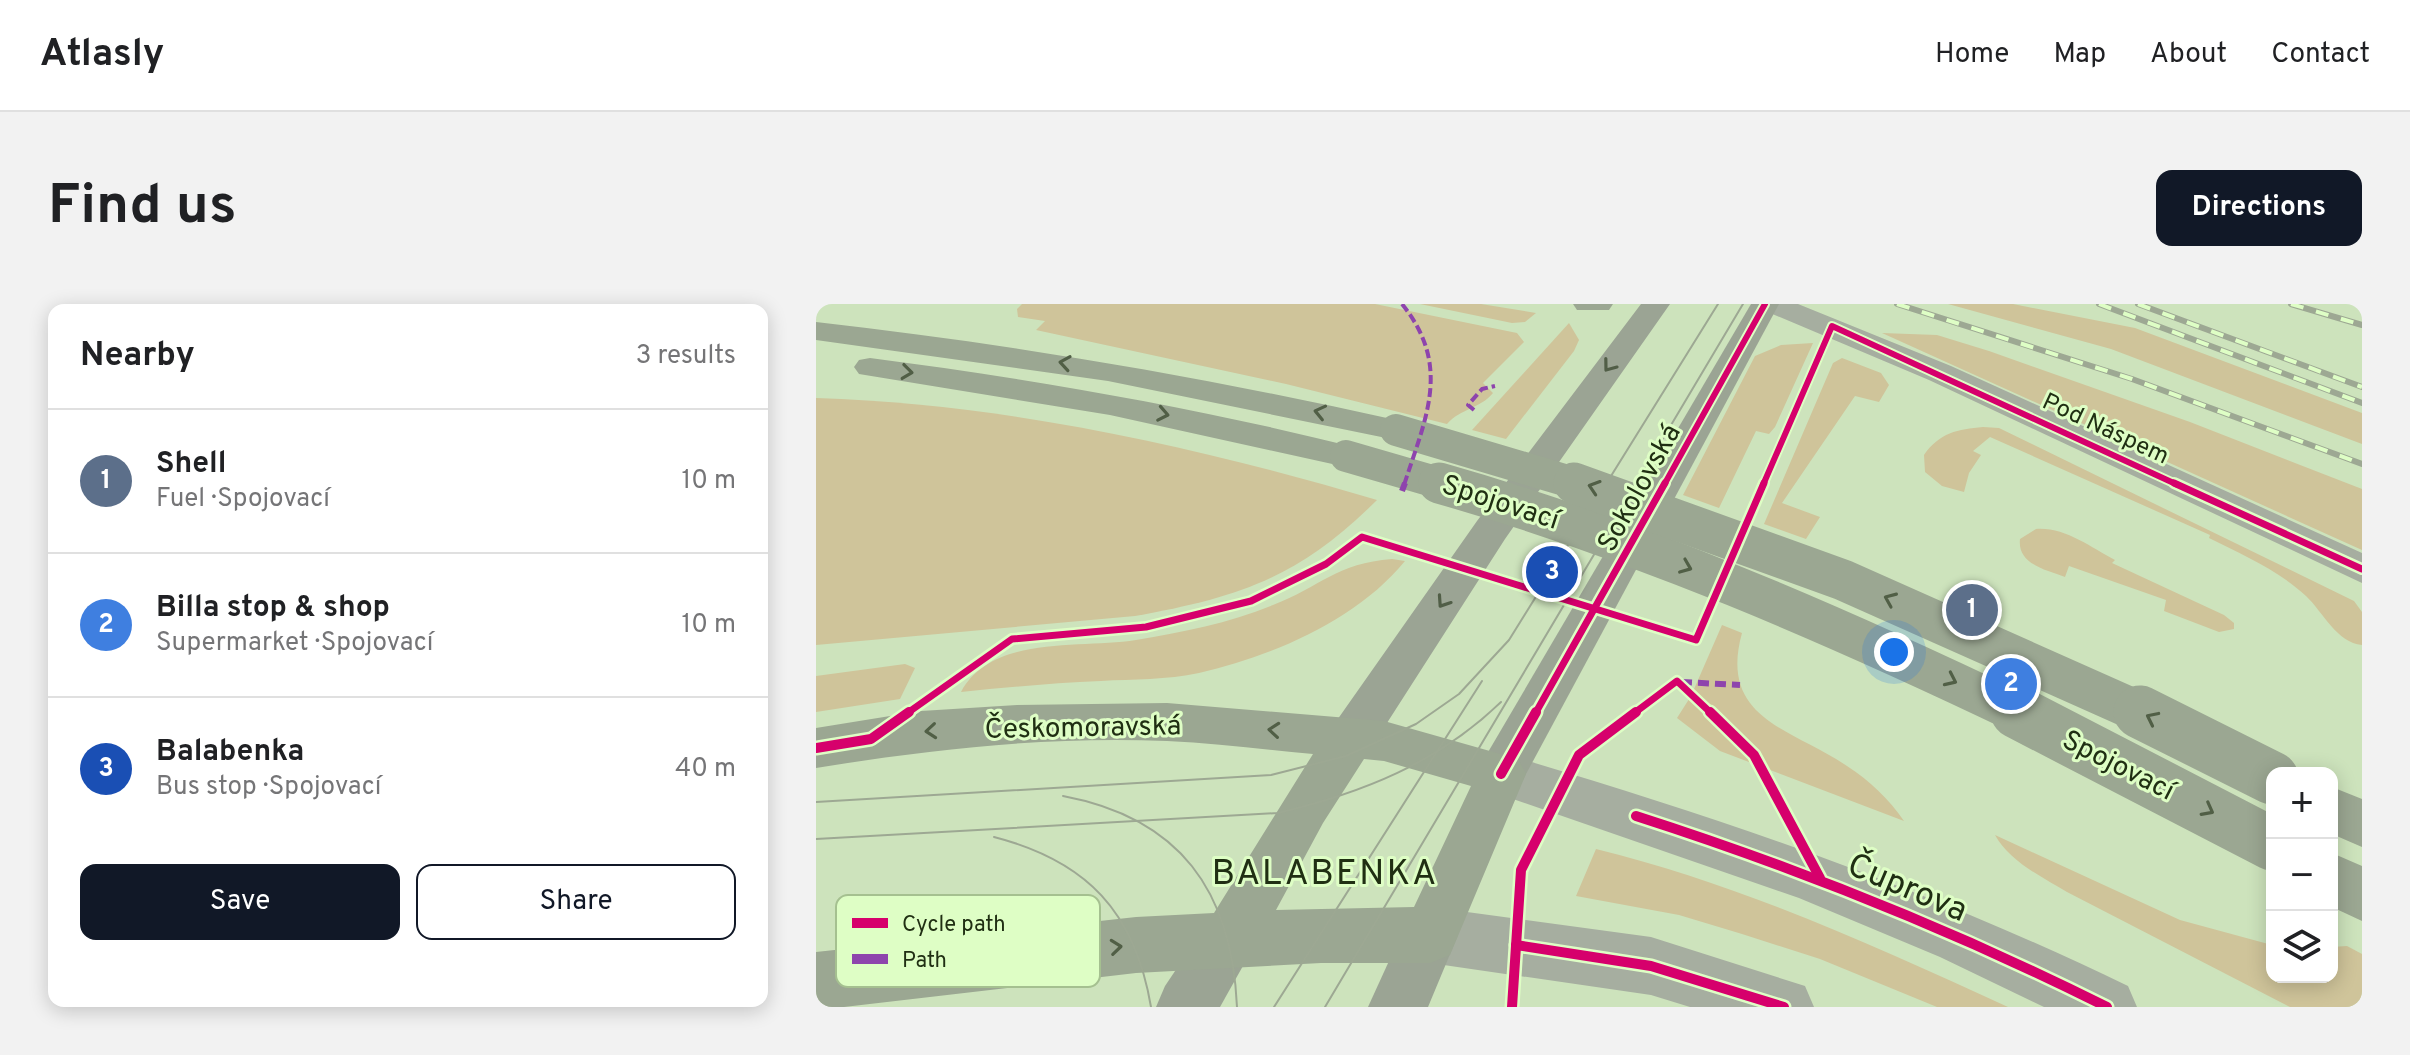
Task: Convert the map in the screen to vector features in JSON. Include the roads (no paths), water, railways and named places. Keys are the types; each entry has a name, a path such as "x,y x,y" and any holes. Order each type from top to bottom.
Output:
{"main road":[{"path":"1587,304 1599,304"},
{"path":"1186,1007 1230,939 1305,807 1491,530 1656,304"},
{"name":"Sokolovská","path":"1501,774 1765,304"},
{"name":"Spojovací","path":"816,331 1020,356 1168,379 1396,430 1591,486 1794,559 2042,666 2266,775"},
{"name":"Spojovací","path":"829,362 1084,399 1224,426 1346,456 1585,528 1806,615 2059,733 2266,841"},
{"name":"Českomoravská","path":"816,748 921,731 1097,722 1167,722 1384,741 1501,774"},
{"path":"1398,1007 1501,774"},
{"path":"2338,812 2362,824"},
{"path":"2338,881 2362,895"},
{"path":"1100,949 1230,939 1430,935"},
{"path":"816,981 836,979"}],"street":[{"name":"Pod Náspem","path":"1773,304 1940,373 2362,569"},
{"name":"Čuprova","path":"1501,774 1713,839 1809,873 1996,952 2107,1007"},
{"path":"1430,935 1651,966 1784,1007"}],"tram line":[{"path":"816,802 1271,775 1346,756 1416,724 1459,694 1509,640 1718,304"},
{"path":"1325,1007 1743,304"},
{"path":"1437,751 1482,681"},
{"path":"1437,751 1501,702"},
{"path":"1137,821 1278,813 1369,785 1437,751"},
{"path":"1274,1007 1437,751"},
{"path":"1063,796 1104,807 1137,821"},
{"path":"816,839 1137,821"},
{"path":"1137,821 1168,842 1192,866 1211,895 1224,928 1233,966 1237,1007"},
{"path":"994,837 1056,860 1101,895 1119,918 1133,944 1151,1007"}],"railway":[{"path":"1897,304 2132,379 2362,464"},
{"path":"2099,304 2362,403"},
{"path":"2138,304 2362,387"},
{"path":"2291,304 2362,325"}],"place":[{"name":"Balabenka","path":"1552,572"},
{"name":"Shell","path":"1972,610"},
{"name":"Billa stop & shop","path":"2011,684"}],"district":[{"name":"BALABENKA","path":"1325,871"}]}
